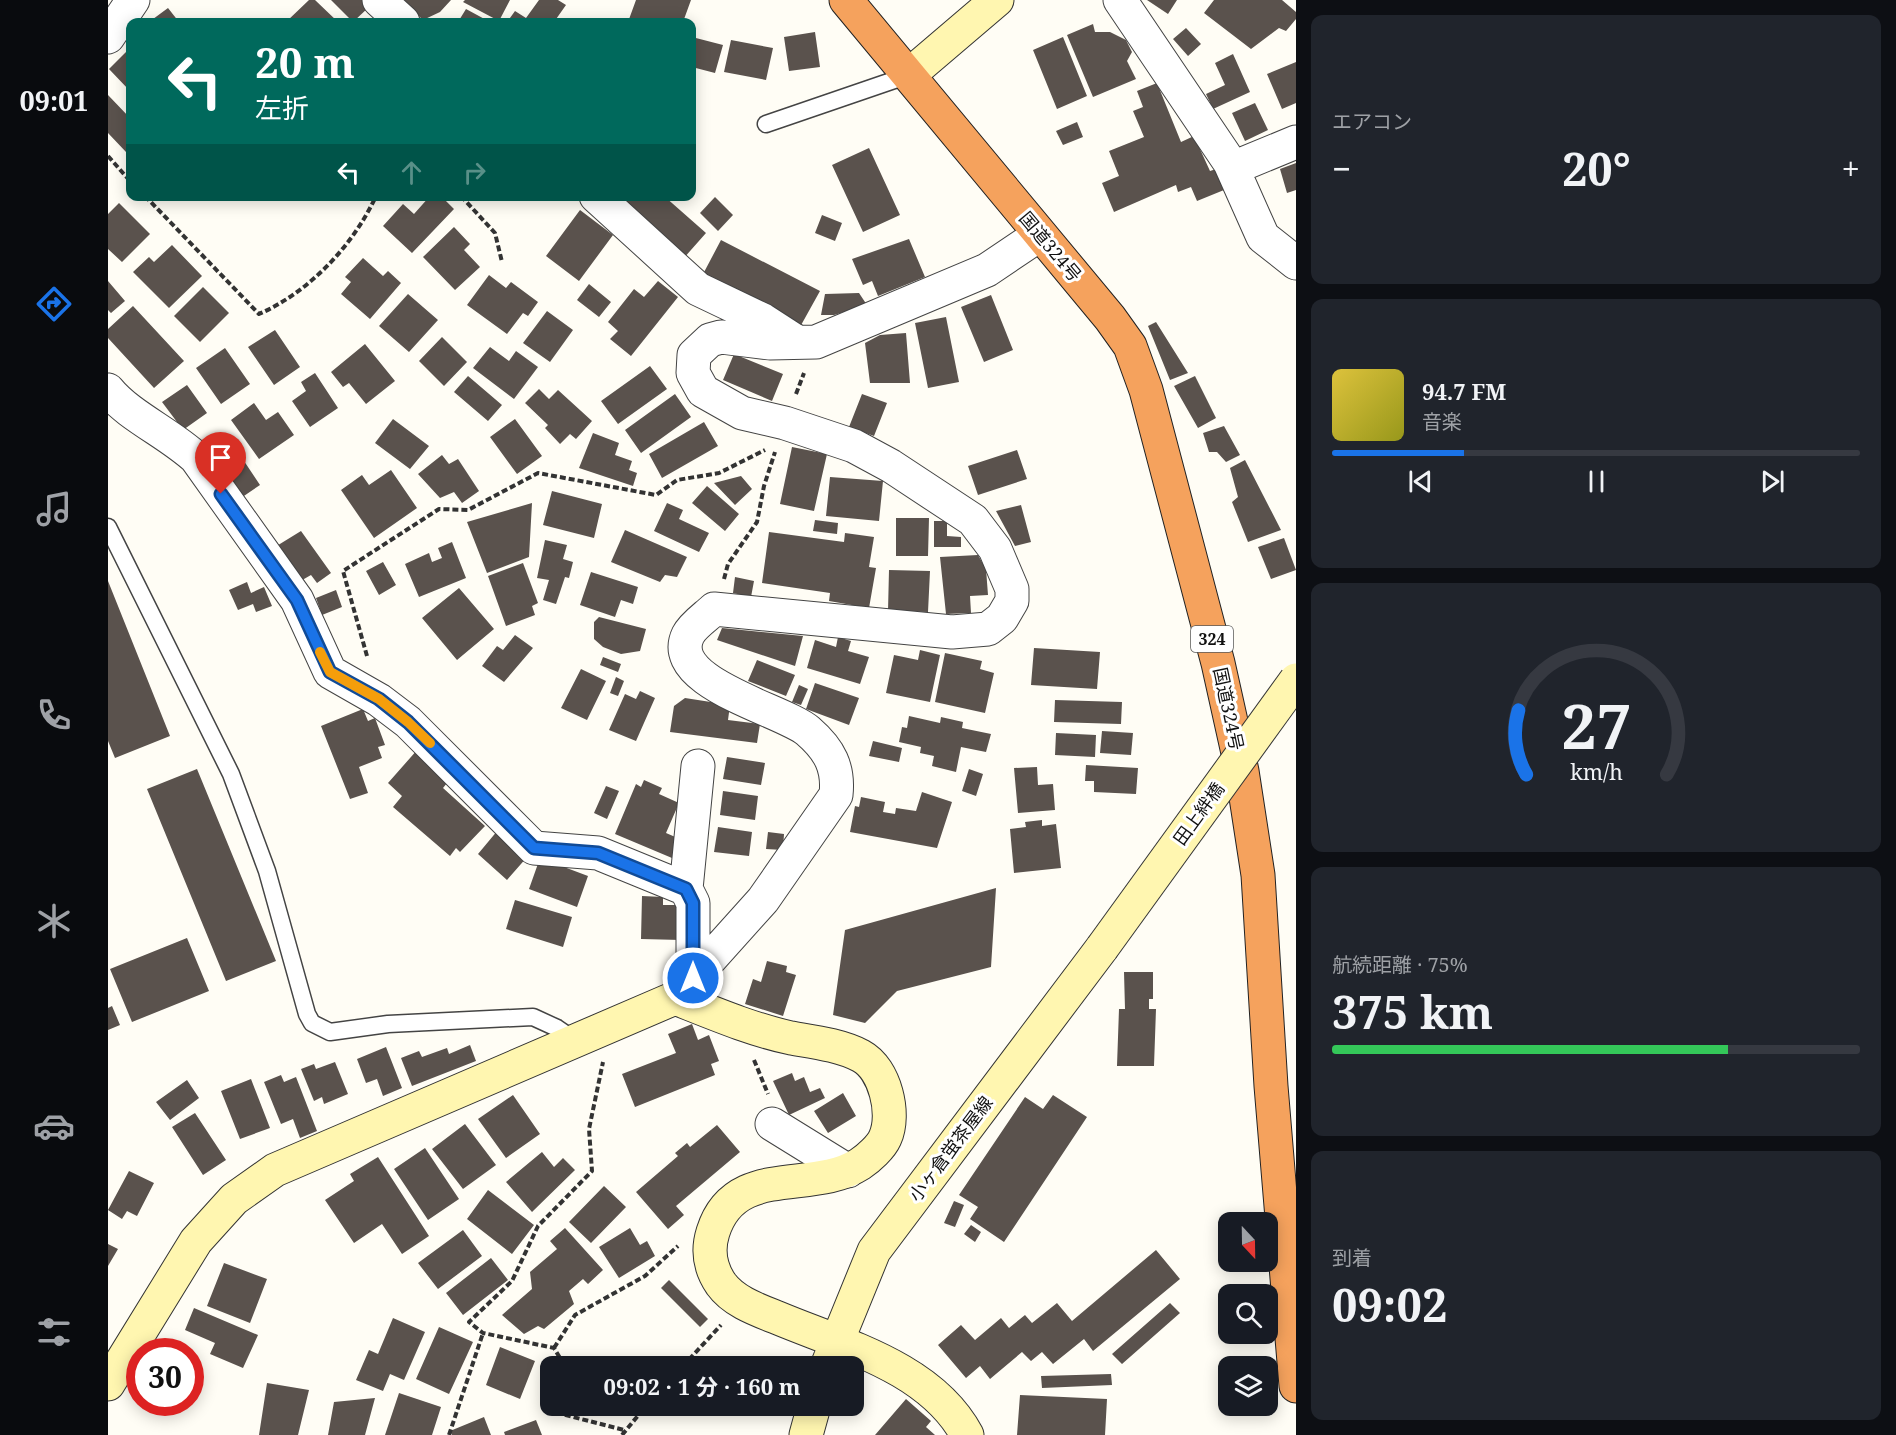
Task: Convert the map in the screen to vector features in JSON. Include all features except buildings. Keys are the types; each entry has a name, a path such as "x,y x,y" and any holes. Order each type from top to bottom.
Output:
{"highway":[{"name":"国道324号","path":"846,0 1110,318 1130,346 1146,390 1223,685 1242,771 1258,875 1271,1086 1296,1386"}],"street":[{"path":"108,37 133,0"},
{"path":"380,0 399,18"},
{"path":"909,75 997,0"},
{"path":"1120,0 1233,168 1263,237 1296,263"},
{"path":"1233,168 1296,142"},
{"path":"601,201 698,289 807,342"},
{"path":"108,1384 196,1241 234,1199 275,1170 610,1026 684,988 763,900 836,795 838,777 829,753 807,730 705,680 691,662 685,649 688,634 714,609 925,631 988,629 1002,618 1012,600 1012,588 995,549 973,520 891,465 854,446 785,423 742,413 703,391 693,373 694,355 710,340 721,337 807,342 987,270 1039,235"},
{"path":"108,390 118,403 178,441 196,458 297,600 330,672 379,699 408,722 534,848 598,853 686,889"},
{"name":"田上絆橋","path":"1102,948 1296,680"},
{"path":"684,988 693,903 686,889 698,766"},
{"name":"小ヶ倉蛍茶屋線","path":"831,1354 874,1251 1102,948"},
{"path":"684,988 760,1030 841,1048 863,1057 874,1069 883,1085 890,1119 885,1139 863,1163 848,1171 825,1178 766,1184 748,1190 723,1213 710,1243 710,1263 731,1296 831,1354 898,1369 936,1395 958,1418 967,1435"},
{"path":"772,1124 848,1171"},
{"path":"806,1435 811,1416"}],"lane":[{"path":"766,124 909,75"},
{"path":"108,527 231,774 267,871 307,1014 312,1023 330,1032 388,1023 533,1017 557,1028 576,1041"}],"path":[{"path":"108,156 126,176"},
{"path":"151,201 260,314 273,308 336,259 366,218 374,201"},
{"path":"466,201 495,233 502,262"},
{"path":"728,564 757,522 764,486 785,423 807,342"},
{"path":"379,699 343,571 440,509 468,510 538,473 656,495 677,480 719,473 764,451 785,423"},
{"path":"559,1356 554,1348 483,1333 469,1322 512,1281 538,1226 592,1171 589,1129 610,1026"},
{"path":"449,1435 483,1333"},
{"path":"569,1416 624,1430"},
{"path":"622,1435 637,1416"}],"slow traffic":[{"path":"320,652 330,672 379,699 430,743"}],"route":[{"path":"221,494 297,600 330,672 379,699 408,722 534,848 567,853 598,853 686,889 693,903 693,978"}]}
